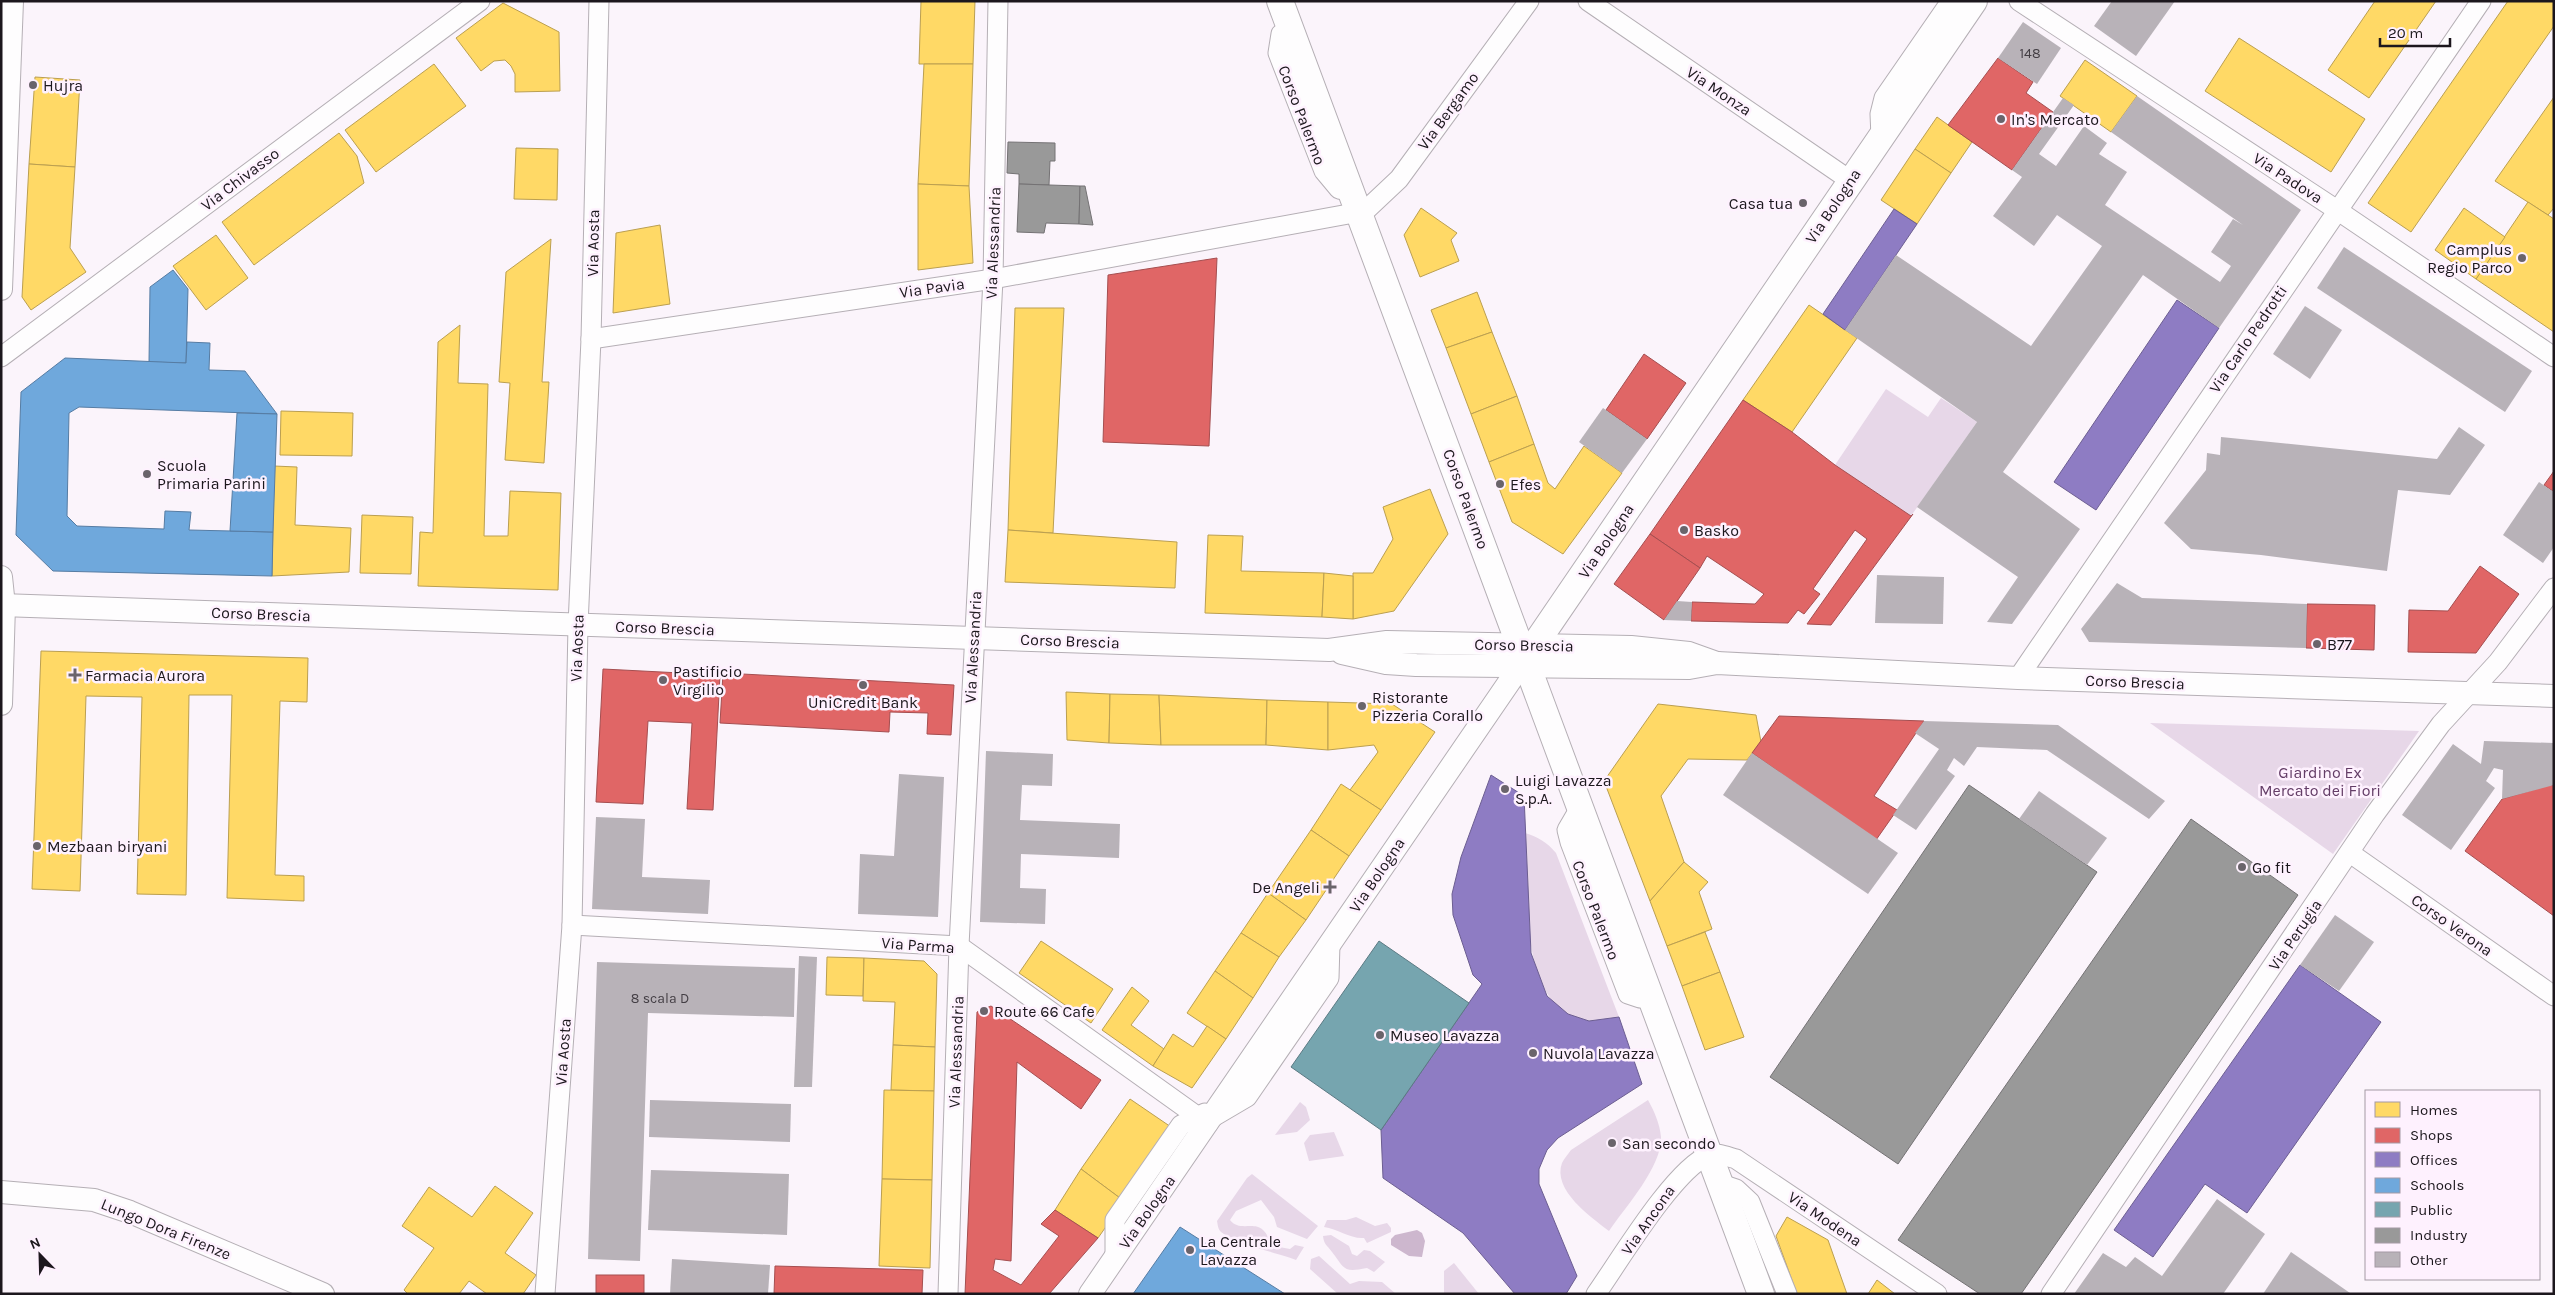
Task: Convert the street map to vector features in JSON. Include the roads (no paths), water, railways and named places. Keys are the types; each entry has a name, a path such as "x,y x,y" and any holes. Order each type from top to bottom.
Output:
{"main road":[{"name":"Corso Palermo","path":"1280,1 1526,656 1761,1294"},
{"name":"Via Bologna","path":"1526,656 1974,1"}],"street":[{"path":"1,289 12,1"},
{"name":"Via Chivasso","path":"1,357 480,1"},
{"name":"Via Aosta","path":"545,1294 572,925 578,625 591,338 599,1"},
{"name":"Via Alessandria","path":"948,1294 959,946 993,279 998,1"},
{"name":"Via Bergamo","path":"1356,202 1365,211 1399,179 1529,1"},
{"name":"Via Monza","path":"1588,1 1851,181"},
{"path":"1881,137 1880,114 1884,98 1951,1"},
{"name":"Via Padova","path":"2020,1 2337,210 2554,357"},
{"name":"Via Carlo Pedrotti","path":"2018,678 2481,1"},
{"name":"Via Pavia","path":"591,338 993,279 1356,202"},
{"path":"1,577 3,605 1,704"},
{"name":"Via Perugia","path":"2051,1294 2350,853 2435,732 2498,662 2554,588"},
{"name":"Corso Brescia","path":"3,605 1329,650 1388,642 1526,656 1644,648 1689,653 1717,663 2018,678 2554,696"},
{"name":"Via Bologna","path":"1090,1294 1209,1116 1330,944 1526,656"},
{"name":"Corso Verona","path":"2350,853 2554,996"},
{"name":"Via Parma","path":"572,925 959,946 1209,1116"},
{"name":"Via Modena","path":"1710,1155 1715,1154 1736,1159 1936,1294"},
{"name":"Via Ancona","path":"1596,1294 1677,1179 1710,1155"},
{"path":"1721,1184 1744,1194 1750,1202 1787,1294"},
{"name":"Lungo Dora Firenze","path":"1,1192 94,1200 130,1212 323,1294"}],"place":[{"name":"Hujra","path":"33,85"},
{"name":"In's Mercato","path":"2001,119"},
{"name":"Casa tua","path":"1803,203"},
{"name":"Camplus Regio Parco","path":"2522,258"},
{"name":"Scuola Primaria Parini","path":"147,474"},
{"name":"Efes","path":"1500,484"},
{"name":"Basko","path":"1684,530"},
{"name":"B77","path":"2317,644"},
{"name":"Farmacia Aurora","path":"75,675"},
{"name":"Pastificio Virgilio","path":"663,680"},
{"name":"UniCredit Bank","path":"863,685"},
{"name":"Ristorante Pizzeria Corallo","path":"1362,706"},
{"name":"Luigi Lavazza S.p.A.","path":"1505,789"},
{"name":"Mezbaan biryani","path":"37,846"},
{"name":"Go fit","path":"2242,867"},
{"name":"De Angeli","path":"1330,887"},
{"name":"Route 66 Cafe","path":"984,1011"},
{"name":"Museo Lavazza","path":"1380,1035"},
{"name":"Nuvola Lavazza","path":"1533,1053"},
{"name":"San secondo","path":"1612,1143"},
{"name":"La Centrale Lavazza","path":"1190,1250"}],"park label":[{"name":"Giardino Ex Mercato dei Fiori","path":"2320,781"}]}
